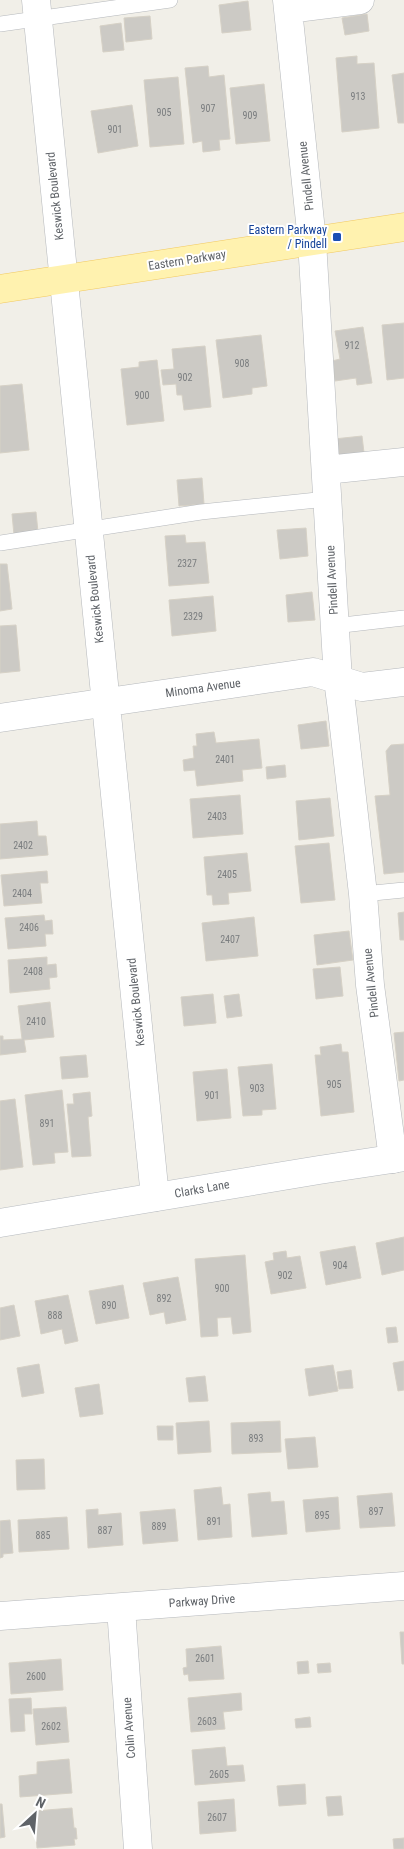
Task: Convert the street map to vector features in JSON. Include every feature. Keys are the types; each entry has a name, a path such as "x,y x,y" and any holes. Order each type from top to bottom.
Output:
{"main road":[{"name":"Eastern Parkway","path":"0,289 404,227"}],"street":[{"path":"287,5 360,0"},
{"name":"Pindell Avenue","path":"287,5 312,241 338,680 362,894 370,985 398,1158"},
{"name":"Keswick Boulevard","path":"37,9 155,1197"},
{"path":"326,470 404,462"},
{"name":"Minoma Avenue","path":"0,718 313,672 362,687 404,682"},
{"name":"Clarks Lane","path":"0,1223 398,1158"},
{"name":"Parkway Drive","path":"0,1616 404,1586"},
{"name":"Colin Avenue","path":"121,1608 138,1849"}],"lane":[{"path":"0,24 37,9 170,0"},
{"path":"0,543 201,512 327,500"},
{"path":"334,626 404,618"},
{"path":"362,894 404,890"}],"building":[{"path":"248,1 251,30 222,33 219,5"},
{"path":"367,14 369,31 345,35 342,18"},
{"path":"150,16 152,39 126,42 124,18"},
{"path":"121,23 124,50 103,52 100,26"},
{"path":"357,56 357,64 374,63 379,128 342,132 336,58"},
{"path":"208,66 209,77 224,75 230,139 219,140 220,150 203,152 202,141 193,143 185,68"},
{"path":"404,73 404,123 398,123 392,75"},
{"path":"178,77 184,144 150,147 144,80"},
{"path":"264,84 270,141 236,144 230,88"},
{"path":"132,105 138,146 98,153 91,111"},
{"path":"404,323 404,378 387,380 382,325"},
{"path":"363,327 372,383 357,385 356,378 335,381 332,361 340,359 335,331"},
{"path":"261,335 267,386 252,388 252,394 223,398 216,340"},
{"path":"205,346 211,407 184,410 182,395 177,395 176,384 163,385 161,370 174,369 172,349"},
{"path":"157,360 164,421 127,425 121,369 139,367 139,362"},
{"path":"22,384 29,450 0,453 0,386"},
{"path":"362,436 365,461 337,464 334,439"},
{"path":"202,478 204,504 179,506 177,480"},
{"path":"36,512 38,532 14,535 12,514"},
{"path":"306,528 308,556 280,559 277,530"},
{"path":"185,535 186,543 205,542 209,583 169,586 165,536"},
{"path":"0,564 7,564 12,609 0,611"},
{"path":"312,592 315,620 288,622 286,595"},
{"path":"213,596 216,631 172,636 169,600"},
{"path":"16,625 20,671 0,673 0,626"},
{"path":"326,721 329,746 301,749 298,725"},
{"path":"214,732 216,743 259,739 262,768 242,770 243,781 197,786 195,770 184,771 183,760 194,758 193,746 197,746 196,734"},
{"path":"404,744 404,872 384,874 375,796 390,795 386,751 391,745"},
{"path":"285,765 286,777 267,779 266,767"},
{"path":"240,795 243,834 193,838 190,799"},
{"path":"330,798 334,836 299,840 296,801"},
{"path":"37,821 38,836 46,836 48,855 0,859 0,824"},
{"path":"329,843 335,900 301,903 295,846"},
{"path":"247,853 251,891 228,893 229,904 213,905 212,895 207,895 204,857"},
{"path":"47,871 48,883 40,883 42,903 4,906 1,875"},
{"path":"404,912 404,940 400,940 398,913"},
{"path":"44,915 45,921 52,920 53,934 45,934 46,946 8,949 5,918"},
{"path":"254,917 258,956 206,961 202,923"},
{"path":"349,931 353,960 317,965 314,935"},
{"path":"47,957 47,965 56,964 57,977 49,978 50,989 10,993 8,960"},
{"path":"340,967 343,996 316,999 313,969"},
{"path":"213,994 216,1023 184,1026 181,997"},
{"path":"239,994 242,1016 227,1018 224,996"},
{"path":"50,1002 54,1037 24,1040 26,1052 0,1055 0,1036 3,1036 3,1040 22,1039 18,1006"},
{"path":"404,1032 404,1080 399,1081 394,1033"},
{"path":"341,1044 342,1052 348,1052 354,1112 321,1116 315,1055 321,1055 320,1047"},
{"path":"86,1055 88,1077 62,1079 60,1057"},
{"path":"272,1064 276,1109 262,1110 262,1115 243,1116 238,1067"},
{"path":"227,1069 231,1118 197,1121 193,1072"},
{"path":"62,1090 68,1152 54,1153 55,1163 33,1165 25,1095"},
{"path":"90,1092 92,1116 88,1117 91,1156 72,1157 67,1104 74,1104 73,1094"},
{"path":"15,1099 23,1167 0,1170 0,1101"},
{"path":"404,1237 404,1270 382,1275 376,1243"},
{"path":"355,1246 361,1278 326,1285 320,1252"},
{"path":"286,1251 287,1258 300,1256 306,1288 271,1294 265,1262 274,1260 273,1253"},
{"path":"245,1255 251,1332 233,1334 231,1317 217,1318 218,1336 201,1337 195,1259"},
{"path":"178,1277 186,1320 166,1324 164,1312 150,1315 143,1283"},
{"path":"123,1285 129,1318 96,1324 89,1291"},
{"path":"68,1295 78,1341 65,1344 62,1329 41,1334 35,1301"},
{"path":"14,1305 20,1336 0,1340 0,1308"},
{"path":"396,1327 398,1342 388,1343 386,1328"},
{"path":"404,1361 404,1390 398,1391 393,1363"},
{"path":"39,1364 44,1393 22,1397 17,1368"},
{"path":"333,1365 338,1391 309,1396 305,1369"},
{"path":"351,1370 353,1388 339,1389 337,1372"},
{"path":"205,1376 208,1401 189,1402 186,1378"},
{"path":"99,1384 103,1414 80,1417 75,1388"},
{"path":"209,1421 211,1452 178,1454 176,1423"},
{"path":"280,1421 281,1452 232,1454 231,1423"},
{"path":"157,1426 173,1426 173,1440 158,1440"},
{"path":"315,1437 318,1467 288,1469 285,1439"},
{"path":"44,1459 45,1489 17,1490 16,1460"},
{"path":"221,1487 223,1505 230,1504 232,1537 198,1540 194,1490"},
{"path":"270,1492 271,1502 284,1501 287,1534 252,1537 248,1494"},
{"path":"392,1493 395,1526 360,1528 357,1496"},
{"path":"338,1497 340,1529 306,1532 303,1500"},
{"path":"98,1509 98,1515 121,1513 123,1545 88,1548 86,1510"},
{"path":"175,1509 178,1541 143,1544 140,1512"},
{"path":"67,1517 69,1549 19,1552 18,1520"},
{"path":"10,1520 13,1553 3,1554 3,1557 0,1558 0,1521"},
{"path":"400,1632 404,1632 404,1664 402,1664"},
{"path":"221,1646 224,1679 189,1681 188,1674 184,1675 183,1668 187,1667 186,1649"},
{"path":"61,1659 63,1690 11,1694 9,1663"},
{"path":"308,1661 309,1673 298,1674 297,1662"},
{"path":"330,1663 331,1672 318,1673 317,1664"},
{"path":"241,1693 242,1710 223,1712 225,1729 191,1732 188,1698"},
{"path":"31,1698 32,1714 24,1714 25,1731 11,1732 9,1699"},
{"path":"66,1707 69,1742 36,1745 33,1709"},
{"path":"310,1717 311,1727 296,1728 295,1719"},
{"path":"225,1747 227,1766 243,1765 245,1781 195,1785 192,1750"},
{"path":"69,1759 72,1793 20,1797 19,1776 37,1774 37,1762"},
{"path":"305,1784 306,1804 279,1806 277,1786"},
{"path":"341,1796 343,1815 328,1816 326,1797"},
{"path":"234,1799 236,1831 200,1834 198,1802"},
{"path":"0,1804 2,1804 5,1837 0,1838"},
{"path":"72,1808 77,1839 74,1839 75,1845 37,1848 34,1811"},
{"path":"404,1838 404,1849 394,1849 393,1839"}],"place":[{"name":"Eastern Parkway / Pindell","path":"337,237"}]}
